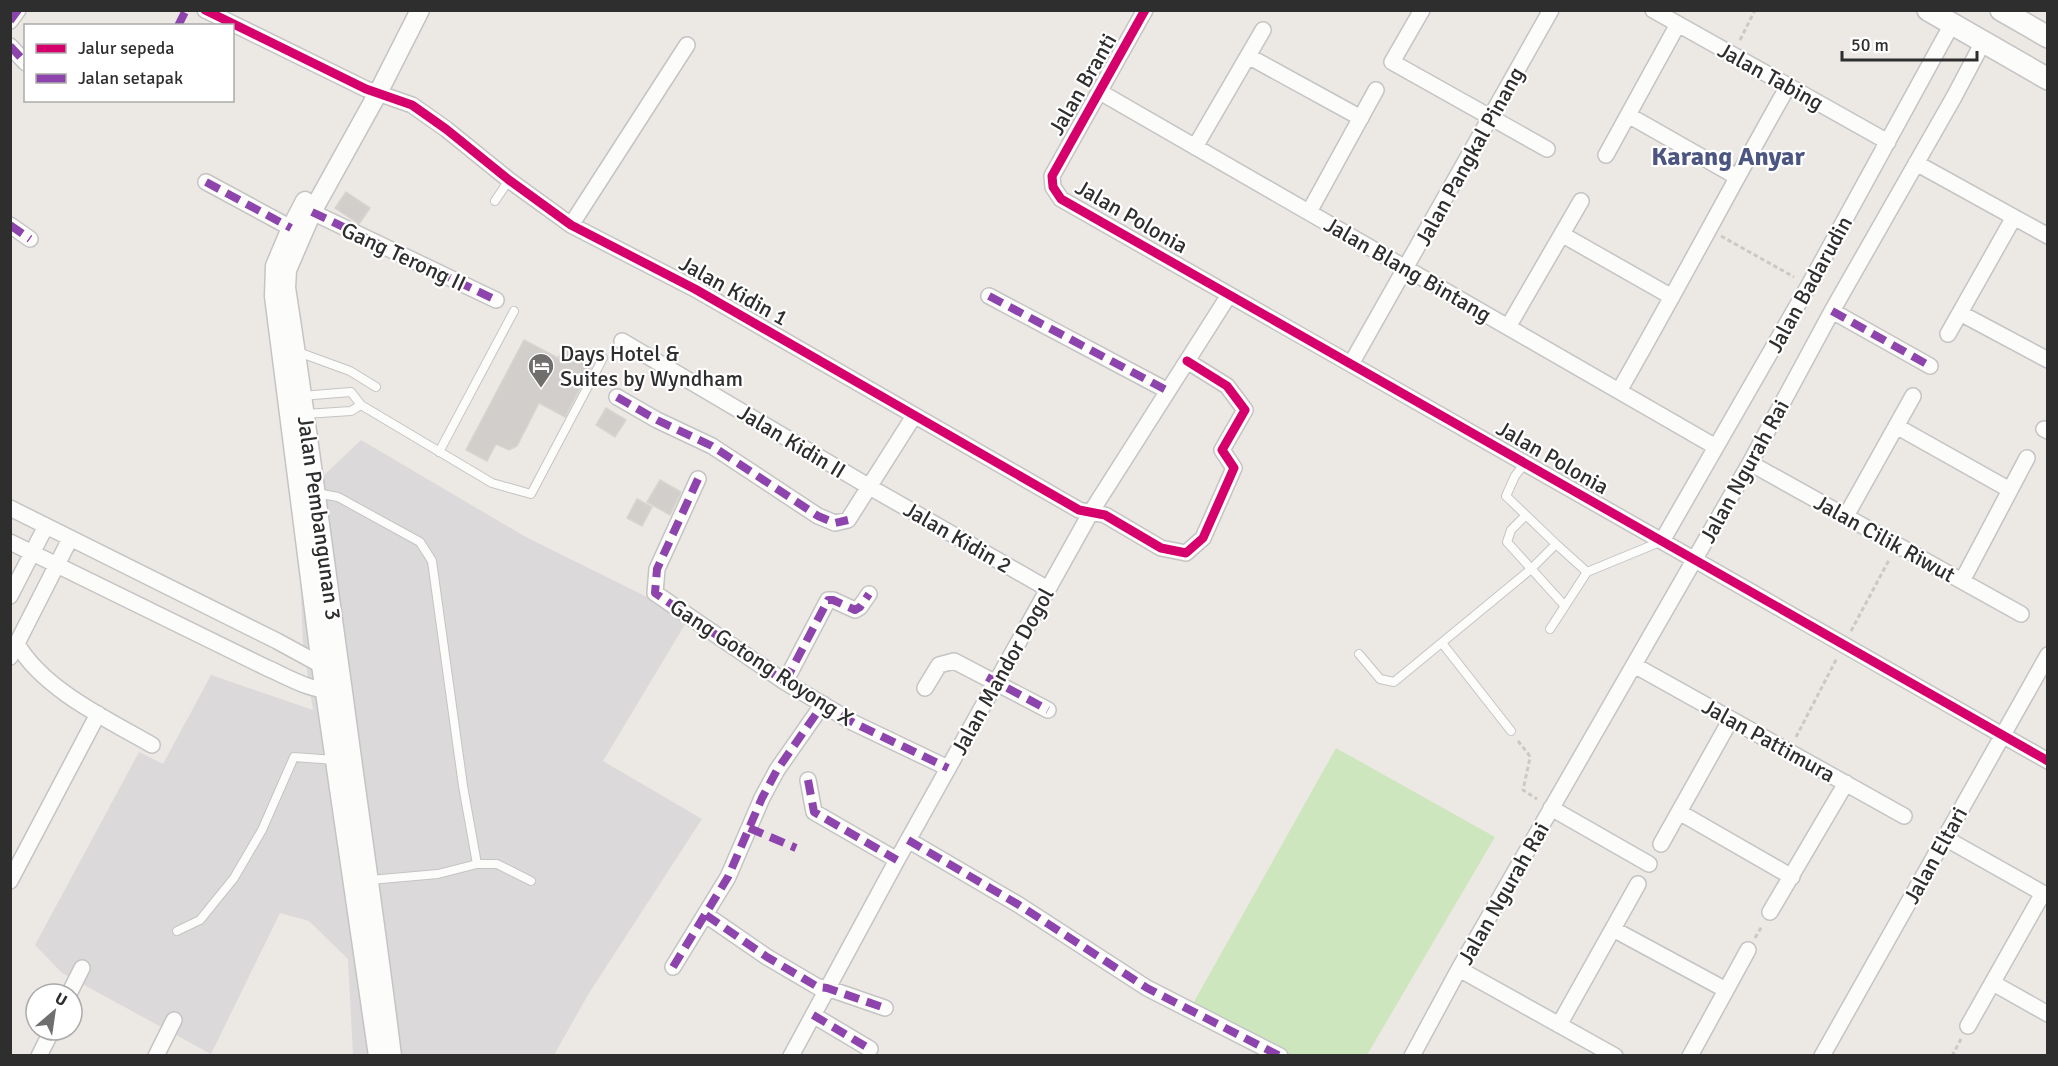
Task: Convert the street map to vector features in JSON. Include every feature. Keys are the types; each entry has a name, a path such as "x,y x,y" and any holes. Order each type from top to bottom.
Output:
{"main road":[{"path":"1928,10 2048,79"},
{"path":"2001,10 2048,37"}],"street":[{"path":"10,21 18,10"},
{"name":"Jalan Kidin 1","path":"205,10 234,24"},
{"name":"Jalan Pembangunan 3","path":"378,1056 354,826 334,690 321,665 296,406 296,351 286,288 287,270 312,212 372,91 406,10"},
{"name":"Jalan Pembangunan 3","path":"392,1056 370,880 335,760 334,690 340,665 316,493 274,296 275,266 291,228 420,10"},
{"name":"Jalan Branti","path":"1052,176 1145,10"},
{"path":"1422,10 1392,62 1547,149"},
{"name":"Jalan Pangkal Pinang","path":"1351,364 1551,10"},
{"name":"Jalan Tabing","path":"1653,10 1888,142"},
{"name":"Jalan Kidin 1","path":"234,24 372,91 412,105 571,225 695,289 1079,510 1105,515 1161,548 1186,553 1203,538 1234,468 1222,450 1245,410 1227,386 1187,361"},
{"path":"1606,154 1678,24"},
{"name":"Jalan Badarudin","path":"1662,541 1809,285 1952,24"},
{"path":"1196,147 1263,30"},
{"name":"Jalan Ngurah Rai","path":"1412,1056 1459,969 1750,463 1832,311 1983,42"},
{"path":"571,225 687,45"},
{"path":"10,46 24,61"},
{"path":"1248,56 1361,118"},
{"path":"1619,391 1788,86"},
{"path":"1309,212 1376,90"},
{"name":"Jalan Blang Bintang","path":"1100,92 1716,447"},
{"path":"1628,115 1737,177"},
{"path":"1916,163 2048,236"},
{"name":"Jalan Polonia","path":"1052,176 1053,187 1061,199 2048,761"},
{"path":"206,182 291,228"},
{"path":"1508,327 1581,201"},
{"name":"Gang Terong II","path":"312,212 496,300"},
{"path":"1948,334 2014,217"},
{"path":"10,225 30,239"},
{"path":"1563,235 1672,297"},
{"name":"Jalan Mandor Dogol","path":"791,1056 908,840 1091,512 1229,295"},
{"path":"989,296 1168,391"},
{"path":"1832,311 1930,366"},
{"path":"1960,314 2048,360"},
{"name":"Jalan Kidin II","path":"622,341 868,486"},
{"path":"1846,516 1912,396"},
{"path":"616,397 657,420 712,446 818,516 836,524 848,520 914,416"},
{"path":"1896,426 2010,490"},
{"path":"1962,581 2028,458"},
{"name":"Jalan Cilik Riwut","path":"1750,463 2021,614"},
{"name":"Gang Gotong Royong X","path":"698,479 657,569 655,593 785,681 854,723 948,768"},
{"name":"Jalan Kidin 2","path":"868,486 1048,589"},
{"path":"10,508 321,665 340,665"},
{"path":"10,596 46,526"},
{"path":"70,539 14,650 24,656 56,686 98,714 152,745"},
{"path":"10,542 296,681 334,690"},
{"path":"785,681 828,600 855,610 860,608 869,594"},
{"name":"Jalan Eltari","path":"1822,1056 2048,655"},
{"path":"296,681 305,656"},
{"path":"925,688 939,666 954,661 1048,710"},
{"name":"Jalan Pattimura","path":"1634,665 1904,816"},
{"path":"673,967 728,877 762,798 777,770 823,704"},
{"path":"10,881 98,714"},
{"path":"1661,844 1731,719"},
{"path":"808,780 814,812 897,860"},
{"path":"1770,912 1846,783"},
{"path":"1551,808 1650,864"},
{"path":"1679,812 1792,876"},
{"path":"1945,838 2045,895 1968,1026"},
{"path":"908,840 1019,906 1147,988 1280,1056"},
{"path":"1559,1025 1638,884"},
{"path":"706,915 767,957 818,987 885,1008"},
{"path":"1613,929 1726,990"},
{"path":"1690,1056 1748,950"},
{"path":"75,982 82,968"},
{"path":"1459,969 1615,1056"},
{"path":"1993,983 2048,1014"},
{"path":"813,1015 870,1049"},
{"path":"156,1056 174,1020"},
{"path":"39,1056 46,1042"}],"lane":[{"path":"495,201 509,180"},
{"path":"439,452 514,311"},
{"path":"296,351 350,371 376,387"},
{"path":"296,406 351,392 361,405 492,483 531,494 603,358"},
{"path":"296,406 351,411 361,405"},
{"path":"1525,463 1515,476 1506,496 1587,572"},
{"path":"316,493 338,497 420,542 432,561 463,786 477,864"},
{"path":"1526,515 1511,530 1507,542 1564,606"},
{"path":"1550,628 1587,572 1662,541"},
{"path":"1359,654 1380,679 1394,682 1530,570 1556,544"},
{"path":"1442,643 1511,731"},
{"path":"177,931 200,920 234,878 262,831 294,757 335,760"},
{"path":"370,880 438,874 477,864 497,864 531,881"}],"path":[{"path":"1732,54 1755,10"},
{"path":"1709,229 1809,285"},
{"path":"1511,731 1529,755 1522,788 1524,792 1538,799"},
{"path":"1748,950 1770,912"}],"shaded area":[{"path":"361,440 524,536 667,607 687,621 603,761 702,819 589,993 554,1055 353,1055 348,959 309,921 280,913 211,1054 84,985 84,982 79,982 62,973 35,945 139,752 163,764 211,675 313,710 303,644 297,501"}],"green space":[{"path":"1336,748 1495,837 1367,1055 1265,1055 1190,1009"}],"building":[{"path":"346,192 370,208 359,224 335,208"},
{"name":"Days Hotel & Suites by Wyndham","path":"524,340 558,358 563,348 591,363 591,367 565,417 539,403 517,446 509,450 496,444 487,461 466,450"},
{"path":"606,408 626,420 615,437 596,425"},
{"path":"660,480 681,492 670,515 647,502"},
{"path":"637,499 652,507 642,526 627,518"}],"marked path":[{"path":"10,21 18,10"},
{"path":"179,24 186,10"},
{"path":"10,46 24,61"},
{"path":"206,182 291,228"},
{"path":"312,212 496,300"},
{"path":"10,225 30,239"},
{"path":"989,296 1168,391"},
{"path":"1832,311 1930,366"},
{"path":"617,397 657,420 712,446 818,516 835,523 848,520"},
{"path":"698,479 657,569 655,593 785,682 854,723 948,768"},
{"path":"785,682 828,600 855,610 869,594"},
{"path":"987,677 1048,710"},
{"path":"673,967 728,877 762,798 777,770 823,704"},
{"path":"808,780 814,812 897,860"},
{"path":"749,828 796,848"},
{"path":"908,840 1019,905 1147,988 1280,1056"},
{"path":"706,915 767,957 818,987 885,1008"},
{"path":"813,1015 870,1049"}],"cycle path":[{"path":"205,10 234,24"},
{"path":"1145,10 1052,176 1053,187 1061,199 2048,761"},
{"path":"234,24 366,89 412,105 571,225 695,289 1079,510 1105,515 1161,548 1186,553 1203,538 1234,468 1222,450 1245,410 1227,386 1187,361"}],"place":[{"name":"Days Hotel & Suites by Wyndham","path":"541,389"}],"district":[{"name":"Karang Anyar","path":"1728,156"}]}
